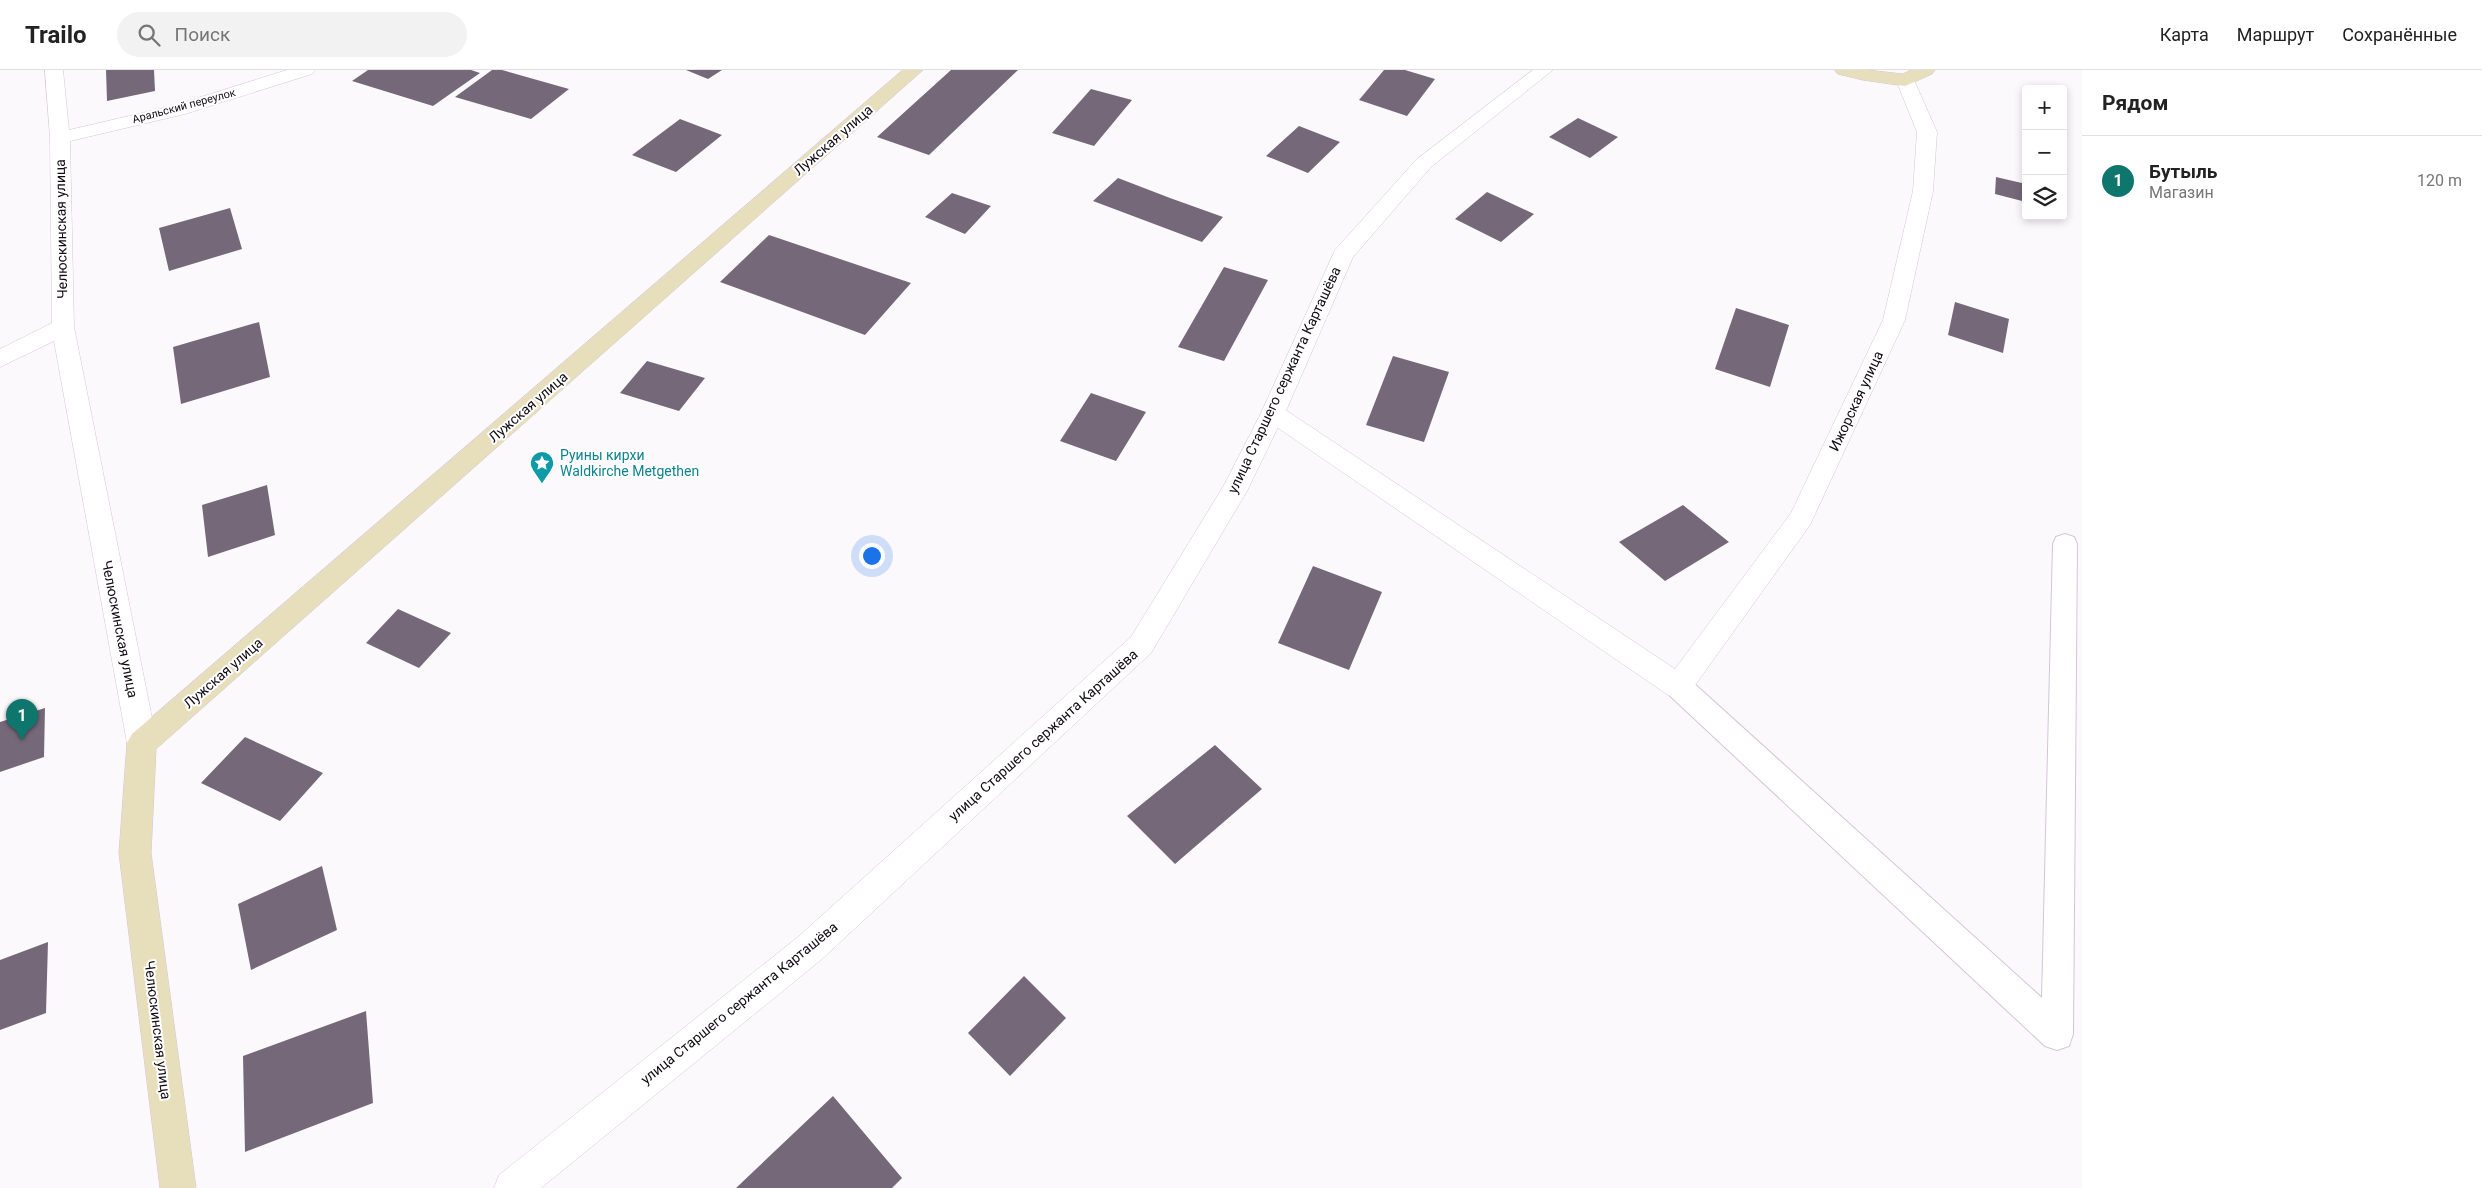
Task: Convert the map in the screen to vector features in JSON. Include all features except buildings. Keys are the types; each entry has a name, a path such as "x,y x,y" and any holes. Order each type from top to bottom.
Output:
{"main road":[{"name":"Лужская улица","path":"142,743 914,70"},
{"path":"1844,70 1905,80 1926,70"},
{"name":"Челюскинская улица","path":"142,743 135,853 178,1188"}],"street":[{"name":"Челюскинская улица","path":"54,70 60,138 63,327 142,743"},
{"name":"Аральский переулок","path":"60,138 178,110 306,70"},
{"name":"улица Старшего сержанта Карташёва","path":"512,1188 810,948 1141,645 1234,490 1272,413 1343,255 1424,163 1544,70"},
{"name":"Ижорская улица","path":"1678,686 1801,518 1894,320 1923,191 1927,132 1905,80"},
{"path":"0,359 63,327"},
{"path":"1272,413 1678,686"}],"lane":[{"path":"1678,686 2056,1034 2065,544"}],"place":[{"name":"Руины кирхи Waldkirche Metgethen","path":"542,484"},
{"name":"Бутыль","path":"22,740"}]}
